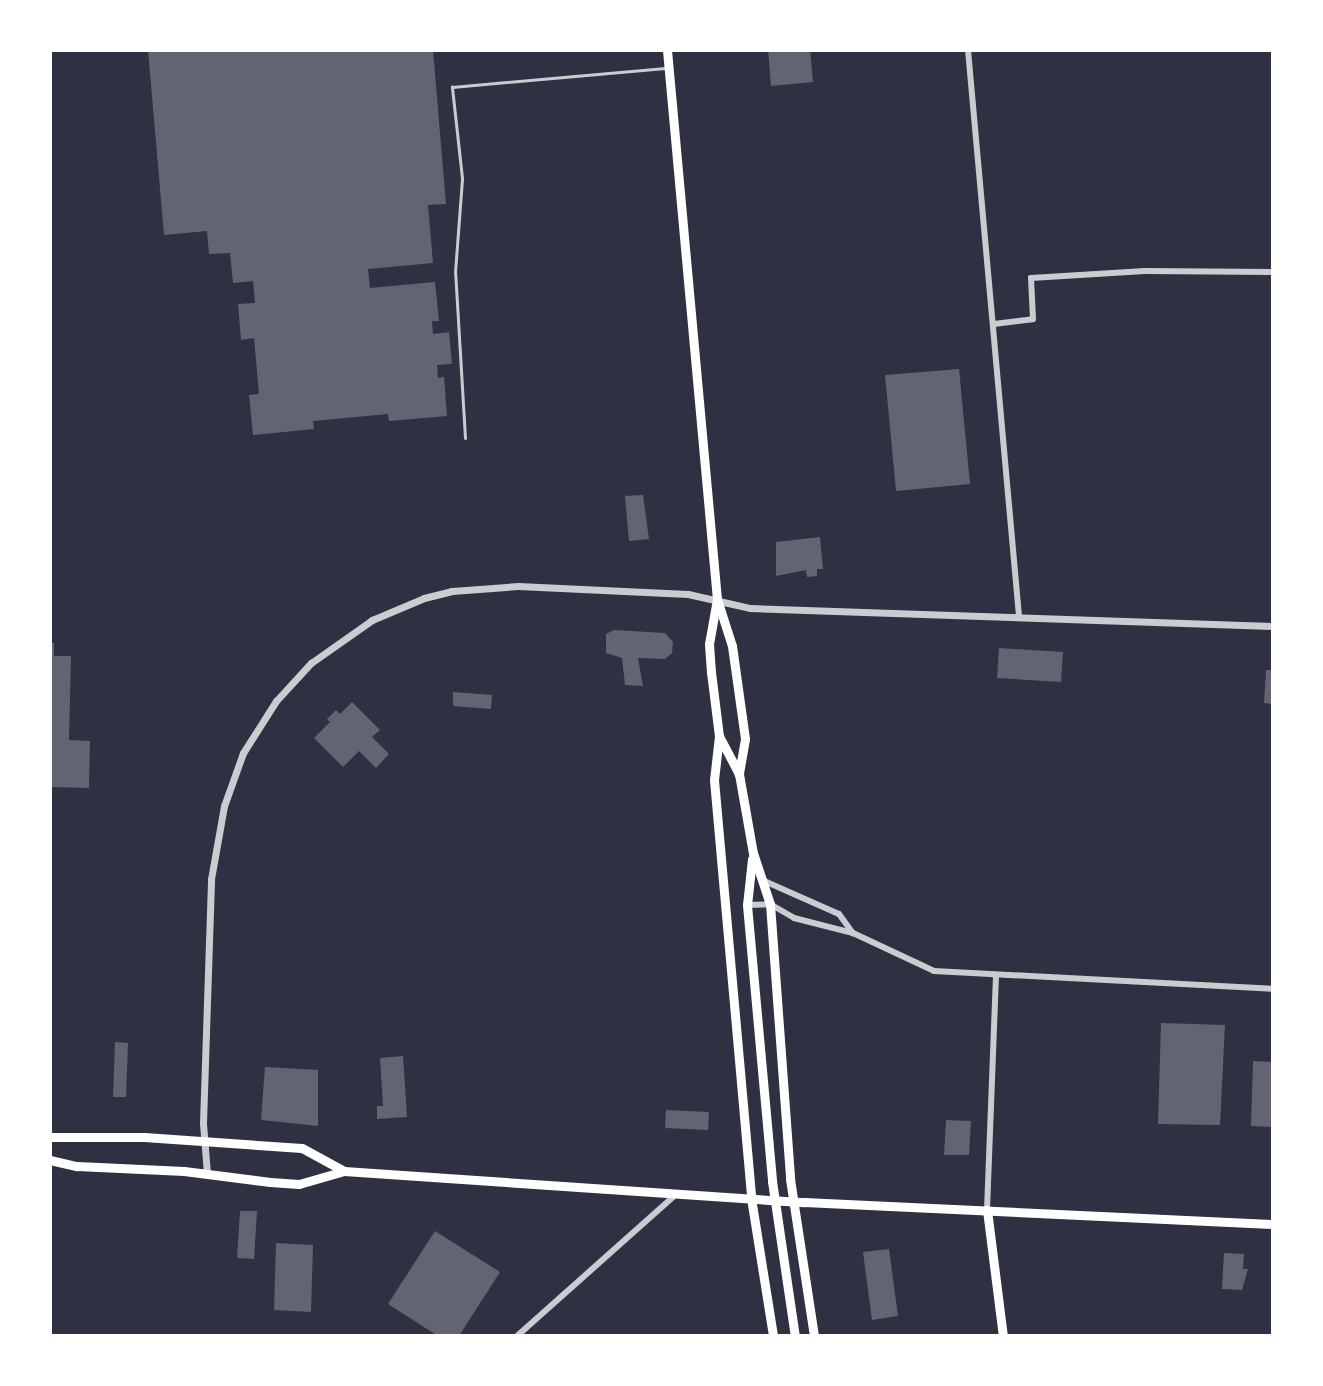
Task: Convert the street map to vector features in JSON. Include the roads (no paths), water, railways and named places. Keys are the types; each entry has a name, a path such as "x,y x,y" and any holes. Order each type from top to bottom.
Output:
{"main road":[{"path":"667,50 717,599 732,646 745,739 739,774"},
{"path":"717,599 709,644 719,736 714,780 773,1336"},
{"path":"719,736 739,774 753,853 770,904 790,1179 814,1336"},
{"path":"753,853 747,905 772,1181 795,1336"},
{"path":"50,1137 204,1140 302,1148 344,1171"},
{"path":"50,1160 77,1166 207,1174 236,1181 299,1184 344,1171 804,1202 1273,1224"},
{"path":"987,1210 1003,1336"}],"street":[{"path":"968,50 1019,616"},
{"path":"994,324 1033,319 1031,278 1145,271 1273,272"},
{"path":"207,1174 204,1140 211,879 224,806 243,753 259,726 311,663 372,620 424,598 452,591 518,586 688,594 750,608 1273,626"},
{"path":"762,880 839,914 853,933"},
{"path":"747,905 770,904 794,918 853,933 934,971 1273,989"},
{"path":"987,1210 996,975"},
{"path":"517,1336 677,1192"}],"lane":[{"path":"465,438 455,272 462,178 452,87 669,68"}]}
